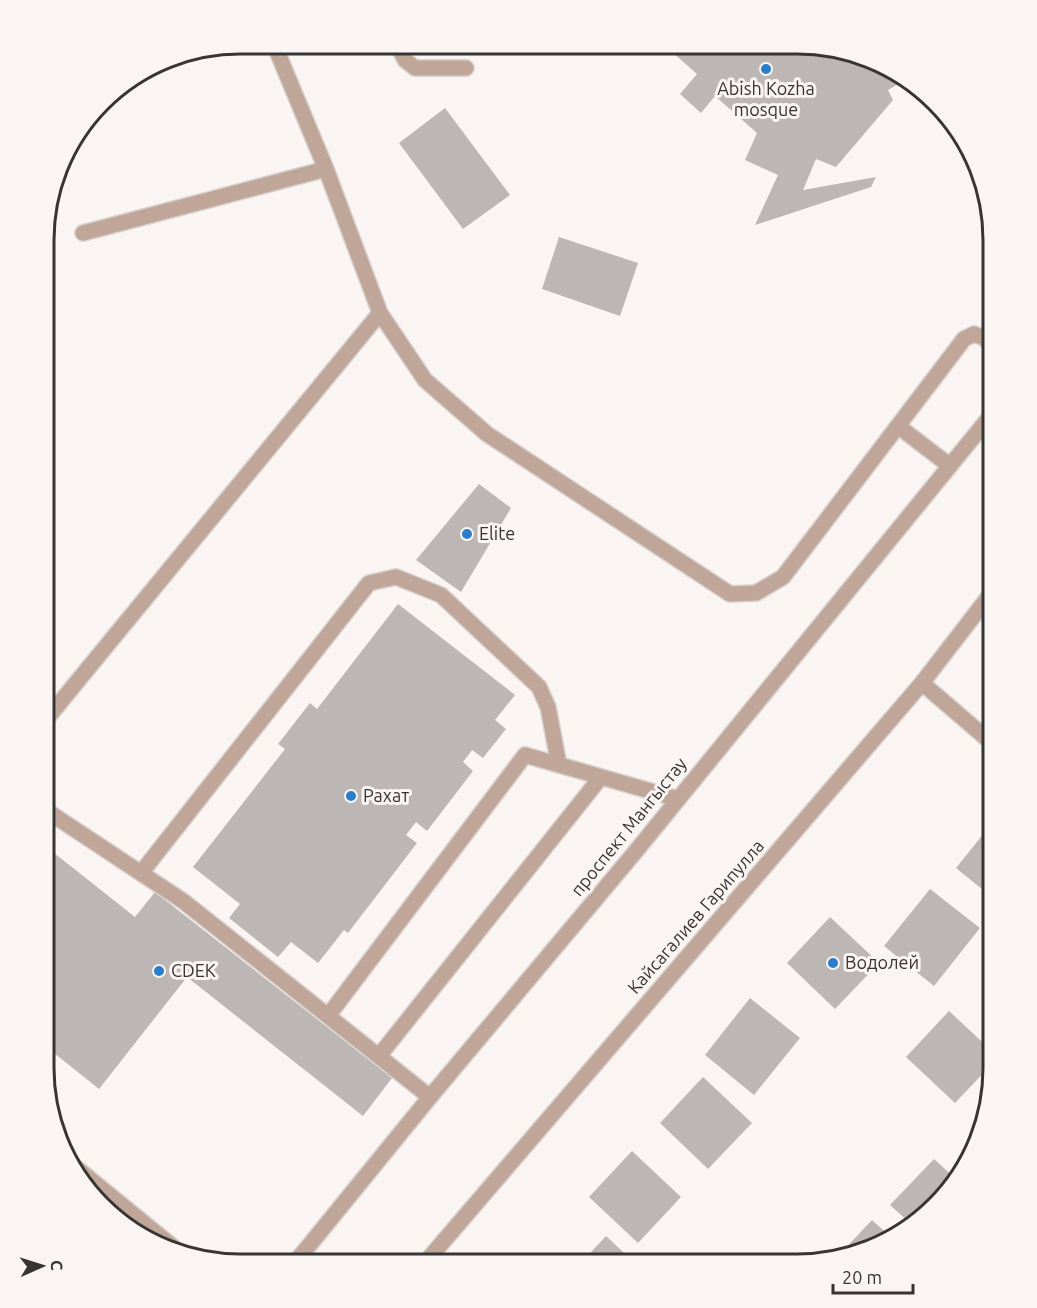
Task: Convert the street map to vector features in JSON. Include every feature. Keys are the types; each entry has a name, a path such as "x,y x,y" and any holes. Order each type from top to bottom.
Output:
{"street":[{"path":"278,54 326,169 380,313 425,380 487,434 730,594 756,593 783,577 964,339 974,334 983,338"},
{"path":"402,54 405,60 415,68 466,68"},
{"path":"84,233 326,169"},
{"path":"54,710 380,313"},
{"name":"проспект Мангыстау","path":"302,1254 983,425"},
{"path":"898,426 950,466"},
{"path":"141,873 369,584 396,577 441,595 539,687 548,706 559,765"},
{"name":"Кайсагалиев Гарипулла","path":"433,1254 922,683 983,604"},
{"path":"922,683 983,735"},
{"path":"328,1016 525,754 678,799"},
{"path":"379,1056 601,777"},
{"path":"54,816 183,901 430,1097"},
{"path":"91,1180 159,1235"}],"building":[{"path":"674,54 821,56 845,60 868,68 898,84 888,90 893,100 836,167 816,159 803,190 876,177 871,187 755,225 778,175 745,160 757,133 715,96 701,113 680,94 697,74"},
{"path":"445,108 510,195 463,229 399,143"},
{"path":"559,237 638,263 620,316 542,289"},
{"name":"Elite","path":"479,484 511,508 461,592 416,560"},
{"name":"Рахат","path":"398,604 515,695 495,720 506,729 483,758 472,750 463,762 473,771 427,831 416,822 406,835 417,843 348,933 344,930 318,963 291,942 278,957 229,918 240,904 193,867 285,749 278,744 310,703 317,709"},
{"path":"983,834 983,890 956,868"},
{"path":"54,853 135,917 155,892 392,1078 363,1116 187,977 99,1089 54,1053"},
{"path":"930,889 980,928 934,986 884,946"},
{"name":"Водолей","path":"830,917 879,963 835,1009 787,963"},
{"path":"750,998 800,1038 754,1095 705,1055"},
{"path":"949,1011 983,1043 983,1074 955,1103 906,1057"},
{"path":"703,1077 752,1123 708,1169 660,1123"},
{"path":"632,1151 681,1197 638,1243 589,1197"},
{"path":"934,1159 950,1174 937,1191 905,1219 890,1205"},
{"path":"872,1220 885,1232 868,1240 846,1248"},
{"path":"606,1236 625,1254 589,1254"}],"place":[{"name":"Abish Kozha mosque","path":"766,69"},
{"name":"Elite","path":"467,534"},
{"name":"Рахат","path":"351,796"},
{"name":"Водолей","path":"833,963"},
{"name":"CDEK","path":"159,971"}]}
